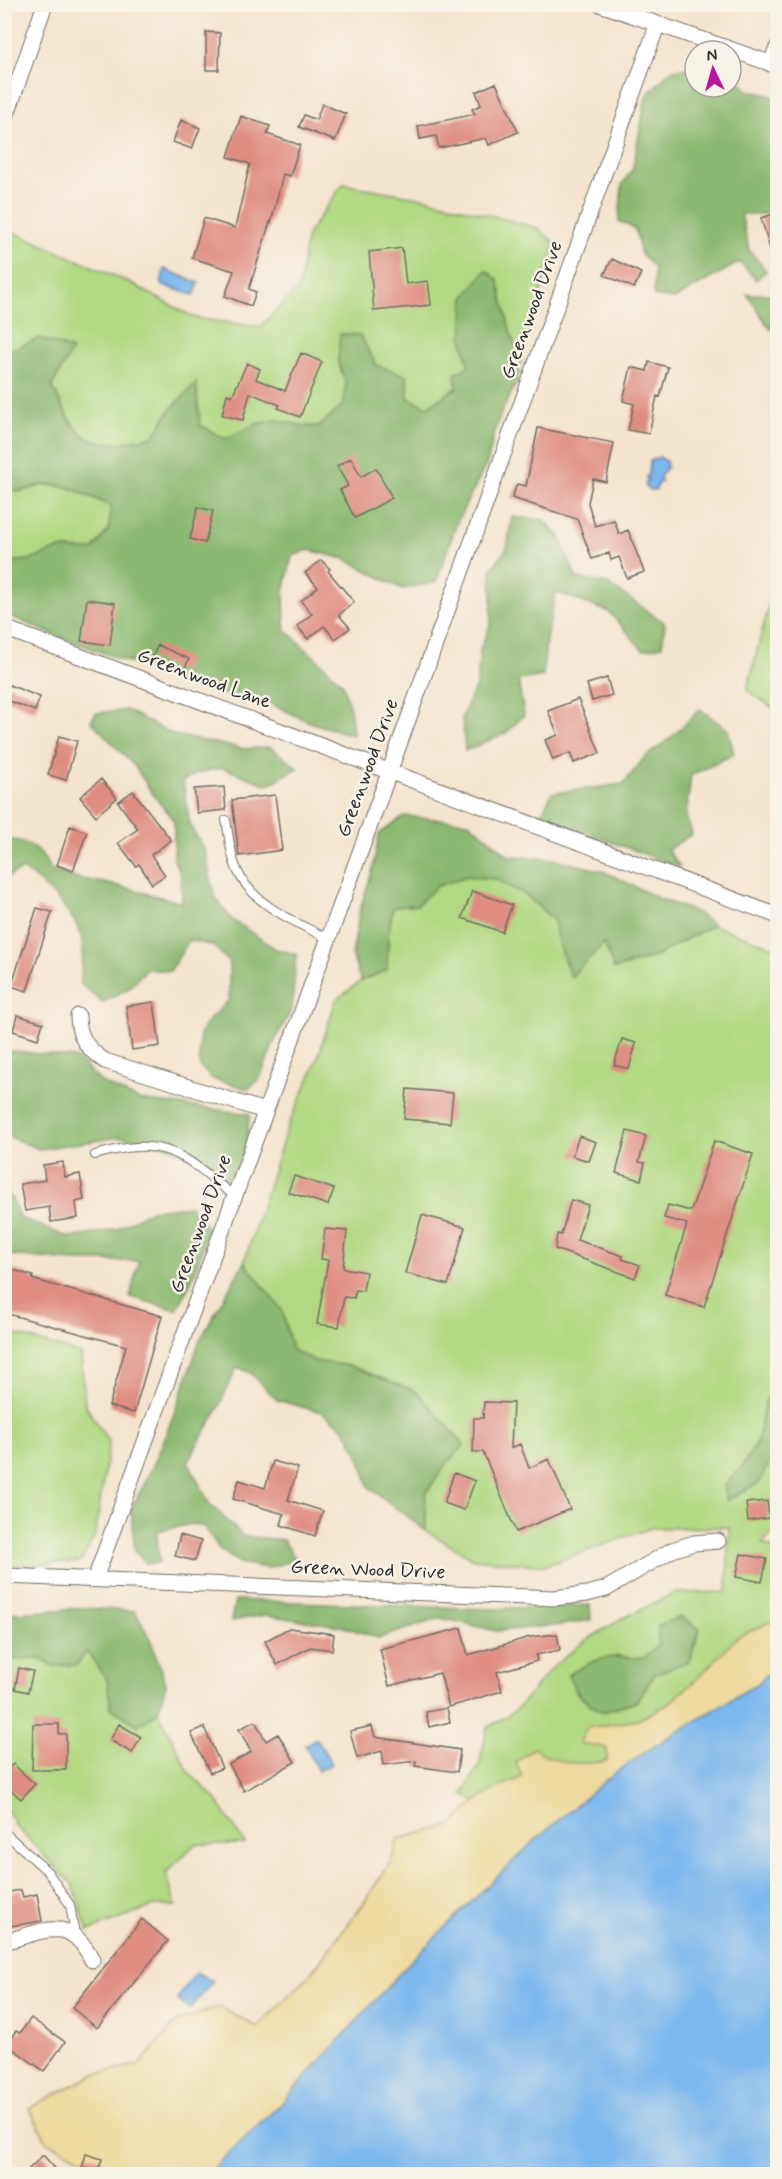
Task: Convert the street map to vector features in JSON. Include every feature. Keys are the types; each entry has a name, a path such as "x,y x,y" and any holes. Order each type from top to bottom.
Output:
{"street":[{"path":"4,123 45,4"},
{"path":"600,4 657,26 774,65 777,46"},
{"name":"Greenwood Drive","path":"95,1579 390,770 657,26"},
{"name":"Greenwood Lane","path":"4,628 777,916"},
{"path":"78,1016 78,1026 86,1045 105,1061 265,1111"},
{"name":"Green Wood Drive","path":"4,1576 554,1598 606,1589 672,1550 694,1543 718,1540"},
{"path":"4,1942 52,1929 75,1934 85,1945 93,1960"}],"lane":[{"path":"226,820 233,858 247,886 259,899 272,908 328,939"},
{"path":"95,1155 136,1145 169,1150 205,1172 234,1196"},
{"path":"4,1832 48,1872 70,1905 75,1934"}],"green space":[{"path":"683,69 683,99 743,99 743,85 747,90 777,97 777,206 773,214 741,214 749,250 766,271 756,280 740,262 674,299 654,296 654,268 641,254 635,229 619,221 622,185 633,168 646,96 671,70"},
{"path":"343,184 429,199 537,228 555,243 521,361 511,334 462,338 469,366 457,387 427,407 408,398 406,376 376,365 360,335 341,334 338,361 346,384 343,405 320,426 303,426 278,420 256,424 225,439 200,425 196,384 170,410 154,436 112,444 92,440 83,435 69,418 52,386 72,350 40,338 5,353 4,228 128,282 195,318 260,327 299,288 307,235"},
{"path":"486,270 498,280 511,334 521,361 517,382 494,433 488,461 458,520 436,582 402,589 345,559 309,550 292,556 284,592 285,629 343,684 351,713 353,735 312,723 254,696 216,693 192,685 54,635 5,614 5,562 30,560 59,549 93,550 109,529 111,506 62,486 44,485 15,491 5,486 5,412 11,403 5,379 4,353 40,338 72,350 52,386 75,427 92,440 112,443 154,436 170,410 196,383 200,425 225,439 256,424 278,420 303,426 320,426 343,405 346,384 338,361 340,334 360,335 376,365 407,376 408,398 427,407 457,388 455,374 469,366 462,338 464,298"},
{"path":"747,294 777,294 777,332 770,329"},
{"path":"44,485 68,487 111,506 109,529 93,550 59,549 30,560 5,562 4,486 20,492"},
{"path":"512,517 544,520 560,537 576,578 608,584 665,623 662,646 643,650 609,612 556,592 546,639 543,676 518,680 524,715 506,733 465,751 462,717 477,683 480,650 491,623 491,570 507,548"},
{"path":"777,573 778,711 747,690"},
{"path":"700,709 728,730 734,754 691,775 686,816 692,834 667,850 680,867 540,816 552,793 623,784 645,757 673,736"},
{"path":"126,710 174,735 244,749 270,747 298,768 268,785 223,768 197,773 183,781 190,825 205,851 214,895 231,919 276,949 296,954 292,1009 275,1040 260,1078 248,1089 213,1079 200,1067 199,1043 203,1028 229,1000 229,962 214,946 189,940 170,971 146,969 129,988 103,1002 80,984 83,954 81,936 65,908 23,869 5,878 5,840 12,840 32,846 49,868 68,876 123,887 182,903 181,875 174,860 174,820 154,796 136,768 91,721 96,713"},
{"path":"404,816 469,822 509,856 553,859 603,871 660,899 696,912 713,925 654,957 614,969 604,943 571,977 559,947 554,921 526,895 495,879 467,876 437,886 417,905 393,907 388,936 387,970 361,981 352,956 360,909 373,869 379,834"},
{"path":"467,876 495,879 526,895 554,921 559,947 605,943 614,969 654,957 713,925 777,948 777,1380 765,1403 757,1443 742,1467 724,1486 776,1450 777,1440 777,1530 762,1543 777,1550 777,1619 737,1637 696,1680 667,1705 638,1720 587,1728 607,1748 607,1761 538,1774 490,1792 475,1802 463,1794 480,1763 487,1728 515,1711 555,1665 585,1641 621,1619 675,1593 727,1592 729,1527 651,1528 545,1566 474,1559 426,1531 426,1493 447,1463 464,1445 417,1392 350,1366 315,1361 292,1350 282,1310 244,1262 287,1128 315,1066 336,1000 361,981 387,970 388,936 393,907 417,905 437,886","holes":["681,1617 700,1629 689,1661 655,1674 636,1702 603,1712 586,1702 575,1691 616,1656 643,1659 659,1645 659,1625"]},
{"path":"4,1050 76,1058 101,1082 139,1100 250,1114 244,1158 229,1181 207,1161 191,1157 167,1146 121,1137 39,1149 5,1135"},
{"path":"5,1188 20,1218 70,1238 117,1229 151,1210 190,1206 209,1230 193,1277 177,1310 130,1297 139,1261 71,1261 10,1255 5,1249"},
{"path":"244,1262 282,1310 292,1350 315,1361 350,1366 417,1392 464,1445 447,1463 426,1493 426,1531 369,1487 358,1453 343,1427 321,1412 277,1400 251,1373 237,1367 217,1411 188,1461 209,1503 243,1536 283,1540 296,1559 268,1568 240,1563 220,1550 205,1527 192,1524 157,1531 159,1562 147,1564 135,1552 131,1510 154,1464 200,1340"},
{"path":"4,1331 81,1354 85,1405 109,1442 95,1535 81,1562 5,1566"},
{"path":"777,1380 776,1450 759,1483 727,1500 724,1486 742,1467 757,1443 765,1403"},
{"path":"235,1600 493,1609 590,1605 591,1620 497,1631 441,1618 379,1638 341,1626 265,1615 231,1621"},
{"path":"82,1608 135,1611 151,1641 166,1684 158,1712 138,1725 111,1708 107,1680 87,1651 77,1665 54,1666 37,1658 10,1660 5,1666 5,1611 17,1613"},
{"path":"681,1617 700,1629 689,1661 655,1674 636,1702 603,1712 578,1693 568,1675 604,1658 643,1658 658,1645 658,1625"},
{"path":"86,1650 107,1680 111,1708 138,1725 158,1712 190,1774 216,1799 245,1844 195,1844 166,1873 176,1906 154,1906 88,1931 73,1885 16,1826 5,1806 4,1666 10,1660 37,1658 54,1666"}],"sand":[{"path":"777,1619 777,1663 760,1682 653,1747 611,1776 534,1841 412,1960 282,2103 207,2174 95,2174 100,2167 47,2142 29,2108 95,2074 140,2064 176,2022 219,2007 257,2027 308,1977 363,1904 391,1861 398,1839 452,1825 475,1802 495,1789 522,1777 516,1762 534,1748 560,1761 587,1763 607,1761 607,1748 579,1743 587,1728 638,1720 667,1705 696,1680 737,1637"}],"water":[{"path":"164,269 199,283 194,295 161,285"},
{"path":"659,457 666,461 667,466 660,477 662,482 658,483 656,490 650,490 645,483 648,480 646,477 649,474 650,461"},
{"path":"777,1663 777,2174 207,2174 282,2103 412,1960 534,1841 611,1776 653,1747 760,1682"},
{"path":"316,1738 332,1764 318,1771 305,1745"},
{"path":"196,1972 213,1982 190,2009 177,2000"}],"building":[{"path":"206,32 220,33 219,70 206,70"},
{"path":"496,83 518,132 489,145 486,138 439,148 436,136 420,139 418,126 475,114 472,109 481,105 476,92"},
{"path":"322,104 346,114 335,141 299,127 304,115 316,120"},
{"path":"241,116 270,126 267,134 300,145 290,176 283,174 271,223 249,289 256,292 251,306 225,296 234,271 192,258 204,218 235,228 250,164 228,157"},
{"path":"181,120 200,128 192,149 173,142"},
{"path":"777,213 777,261 774,262 761,218"},
{"path":"402,248 406,284 428,281 431,305 374,311 369,252"},
{"path":"612,259 641,273 634,288 604,275"},
{"path":"301,353 322,362 300,417 278,408 280,405 250,393 243,420 222,415 227,394 232,396 247,363 260,369 256,379 285,391"},
{"path":"649,362 668,367 660,397 657,396 649,434 628,430 634,404 623,401 631,367 647,371"},
{"path":"538,428 614,443 606,482 593,479 588,503 595,526 614,520 619,534 628,530 644,572 627,578 619,557 611,560 609,553 592,559 577,519 512,498 517,484 526,486"},
{"path":"351,458 361,477 376,468 392,498 355,518 340,490 348,486 337,466"},
{"path":"198,507 213,511 205,543 190,539"},
{"path":"321,560 354,602 339,615 350,628 335,639 324,626 308,639 297,626 312,614 301,601 318,587 305,573"},
{"path":"87,599 115,603 110,645 81,641"},
{"path":"158,645 189,659 183,672 152,658"},
{"path":"607,678 612,695 592,701 587,684"},
{"path":"4,683 40,697 35,711 4,699"},
{"path":"578,699 600,753 574,763 570,753 553,760 545,740 558,735 548,711"},
{"path":"59,736 77,741 66,780 48,775"},
{"path":"101,779 117,798 96,816 80,797"},
{"path":"224,787 226,810 197,813 194,789"},
{"path":"133,791 171,840 151,855 165,875 152,884 139,864 136,866 118,843 138,829 118,802"},
{"path":"275,795 282,850 239,856 232,800"},
{"path":"70,826 87,832 73,871 57,865"},
{"path":"472,891 512,905 502,932 462,918"},
{"path":"37,908 52,912 27,991 11,986"},
{"path":"154,1002 160,1046 132,1050 126,1006"},
{"path":"17,1015 43,1023 38,1039 13,1031"},
{"path":"622,1039 636,1043 629,1069 614,1065"},
{"path":"407,1089 453,1093 450,1123 404,1119"},
{"path":"627,1131 646,1136 639,1162 645,1163 641,1180 616,1173"},
{"path":"579,1136 596,1142 589,1161 572,1156"},
{"path":"714,1141 753,1154 704,1307 665,1295 687,1224 664,1218 668,1205 691,1211"},
{"path":"63,1162 65,1177 80,1174 84,1200 76,1202 78,1218 51,1222 49,1207 25,1211 20,1184 45,1180 43,1165"},
{"path":"294,1176 334,1189 328,1205 288,1192"},
{"path":"571,1200 588,1205 577,1240 623,1256 622,1259 640,1265 635,1278 555,1249 557,1234 561,1235"},
{"path":"422,1215 465,1227 448,1285 405,1273"},
{"path":"325,1229 347,1231 343,1268 366,1272 363,1291 356,1290 354,1298 344,1297 339,1327 317,1324 328,1260 321,1259"},
{"path":"4,1267 33,1276 32,1279 162,1316 134,1413 109,1406 126,1346 4,1313"},
{"path":"484,1402 513,1403 511,1448 520,1444 529,1468 549,1459 570,1509 516,1532 483,1452 473,1452 474,1418 483,1418"},
{"path":"273,1461 298,1468 288,1500 323,1511 315,1536 281,1525 284,1514 233,1499 239,1480 265,1488"},
{"path":"454,1473 475,1481 464,1510 444,1503"},
{"path":"767,1501 769,1518 748,1521 746,1503"},
{"path":"180,1535 201,1541 195,1561 175,1556"},
{"path":"741,1554 767,1559 762,1582 736,1577"},
{"path":"289,1628 334,1634 332,1650 310,1647 277,1665 265,1641"},
{"path":"461,1628 468,1655 530,1637 557,1634 560,1650 536,1655 537,1661 497,1672 502,1691 449,1707 440,1673 389,1686 380,1649"},
{"path":"19,1668 33,1671 28,1692 15,1689"},
{"path":"447,1708 450,1722 429,1727 426,1712"},
{"path":"255,1721 266,1741 278,1734 295,1762 244,1791 229,1764 251,1752 239,1729"},
{"path":"33,1724 59,1724 59,1734 66,1734 66,1770 32,1770"},
{"path":"119,1724 141,1737 132,1753 110,1740"},
{"path":"372,1726 375,1737 460,1750 457,1772 415,1766 416,1761 384,1765 382,1751 357,1758 350,1731"},
{"path":"204,1727 222,1768 210,1773 191,1733"},
{"path":"13,1764 35,1784 21,1799 4,1784 4,1773"},
{"path":"21,1890 23,1897 37,1894 42,1921 4,1927 4,1893"},
{"path":"142,1919 168,1941 97,2028 72,2008"},
{"path":"31,2018 65,2042 44,2071 6,2044 16,2031 20,2033"},
{"path":"86,2154 102,2159 98,2172 82,2168"},
{"path":"43,2155 61,2175 23,2175"}]}
